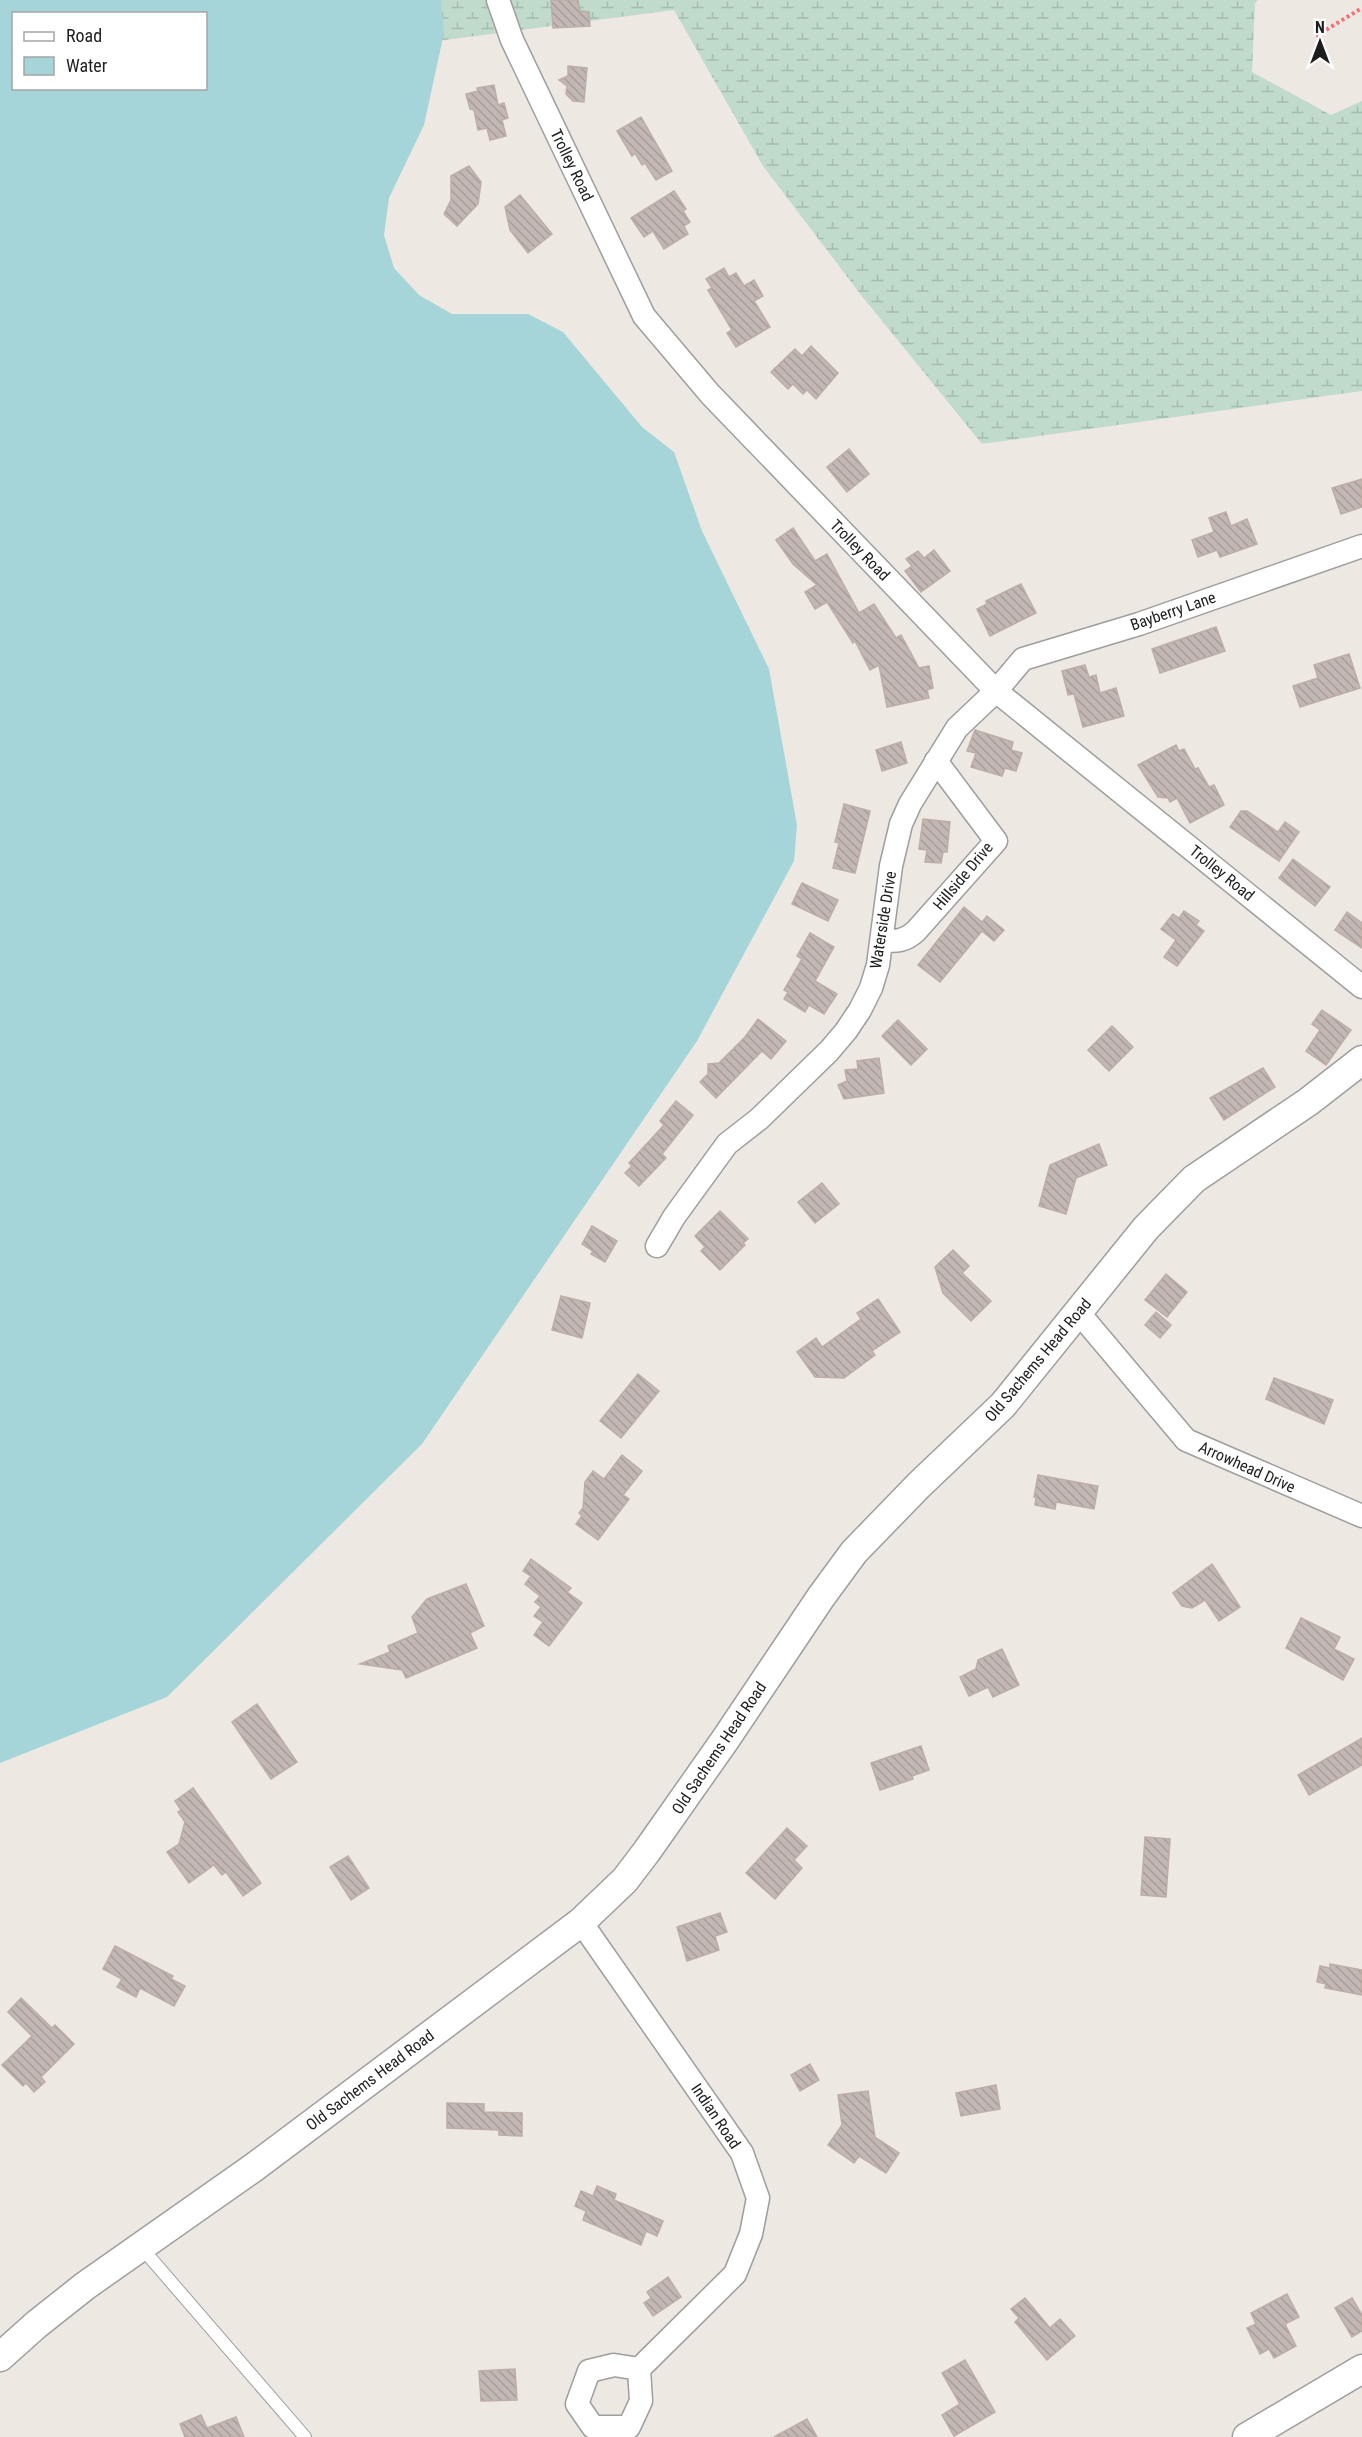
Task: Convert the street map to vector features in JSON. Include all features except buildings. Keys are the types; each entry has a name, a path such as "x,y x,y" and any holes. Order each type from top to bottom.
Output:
{"street":[{"name":"Trolley Road","path":"498,0 512,40 644,316 710,394 996,691 1362,987"},
{"name":"Bayberry Lane","path":"996,691 1023,659 1139,624 1362,546"},
{"name":"Waterside Drive","path":"657,1246 674,1217 727,1144 759,1119 821,1059 846,1031 871,988 878,965 891,866 901,824 910,804 936,761 964,720 996,691"},
{"name":"Hillside Drive","path":"882,940 902,940 916,932 996,841 936,761"},
{"name":"Old Sachems Head Road","path":"0,2357 85,2286 253,2169 581,1922 625,1880 648,1851 854,1552 911,1493 1003,1405 1146,1228 1194,1179 1308,1102 1362,1060"},
{"name":"Arrowhead Drive","path":"1079,1313 1186,1440 1362,1516"},
{"name":"Indian Road","path":"581,1922 742,2153 758,2198 751,2234 735,2274 639,2369"},
{"path":"1247,2437 1362,2369"}],"lane":[{"path":"141,2247 305,2437"}],"path":[{"path":"1316,36 1362,8"}],"green space":[{"path":"389,0 1258,0 1255,3 1252,72 1331,115 1362,101 1362,391 982,444 861,295 763,166 674,10 392,47"}],"water":[{"path":"0,0 441,0 444,33 424,125 389,198 384,235 394,268 419,295 452,314 528,314 563,332 642,427 674,452 702,531 769,669 797,825 794,861 697,1041 422,1444 167,1697 0,1763"}]}
